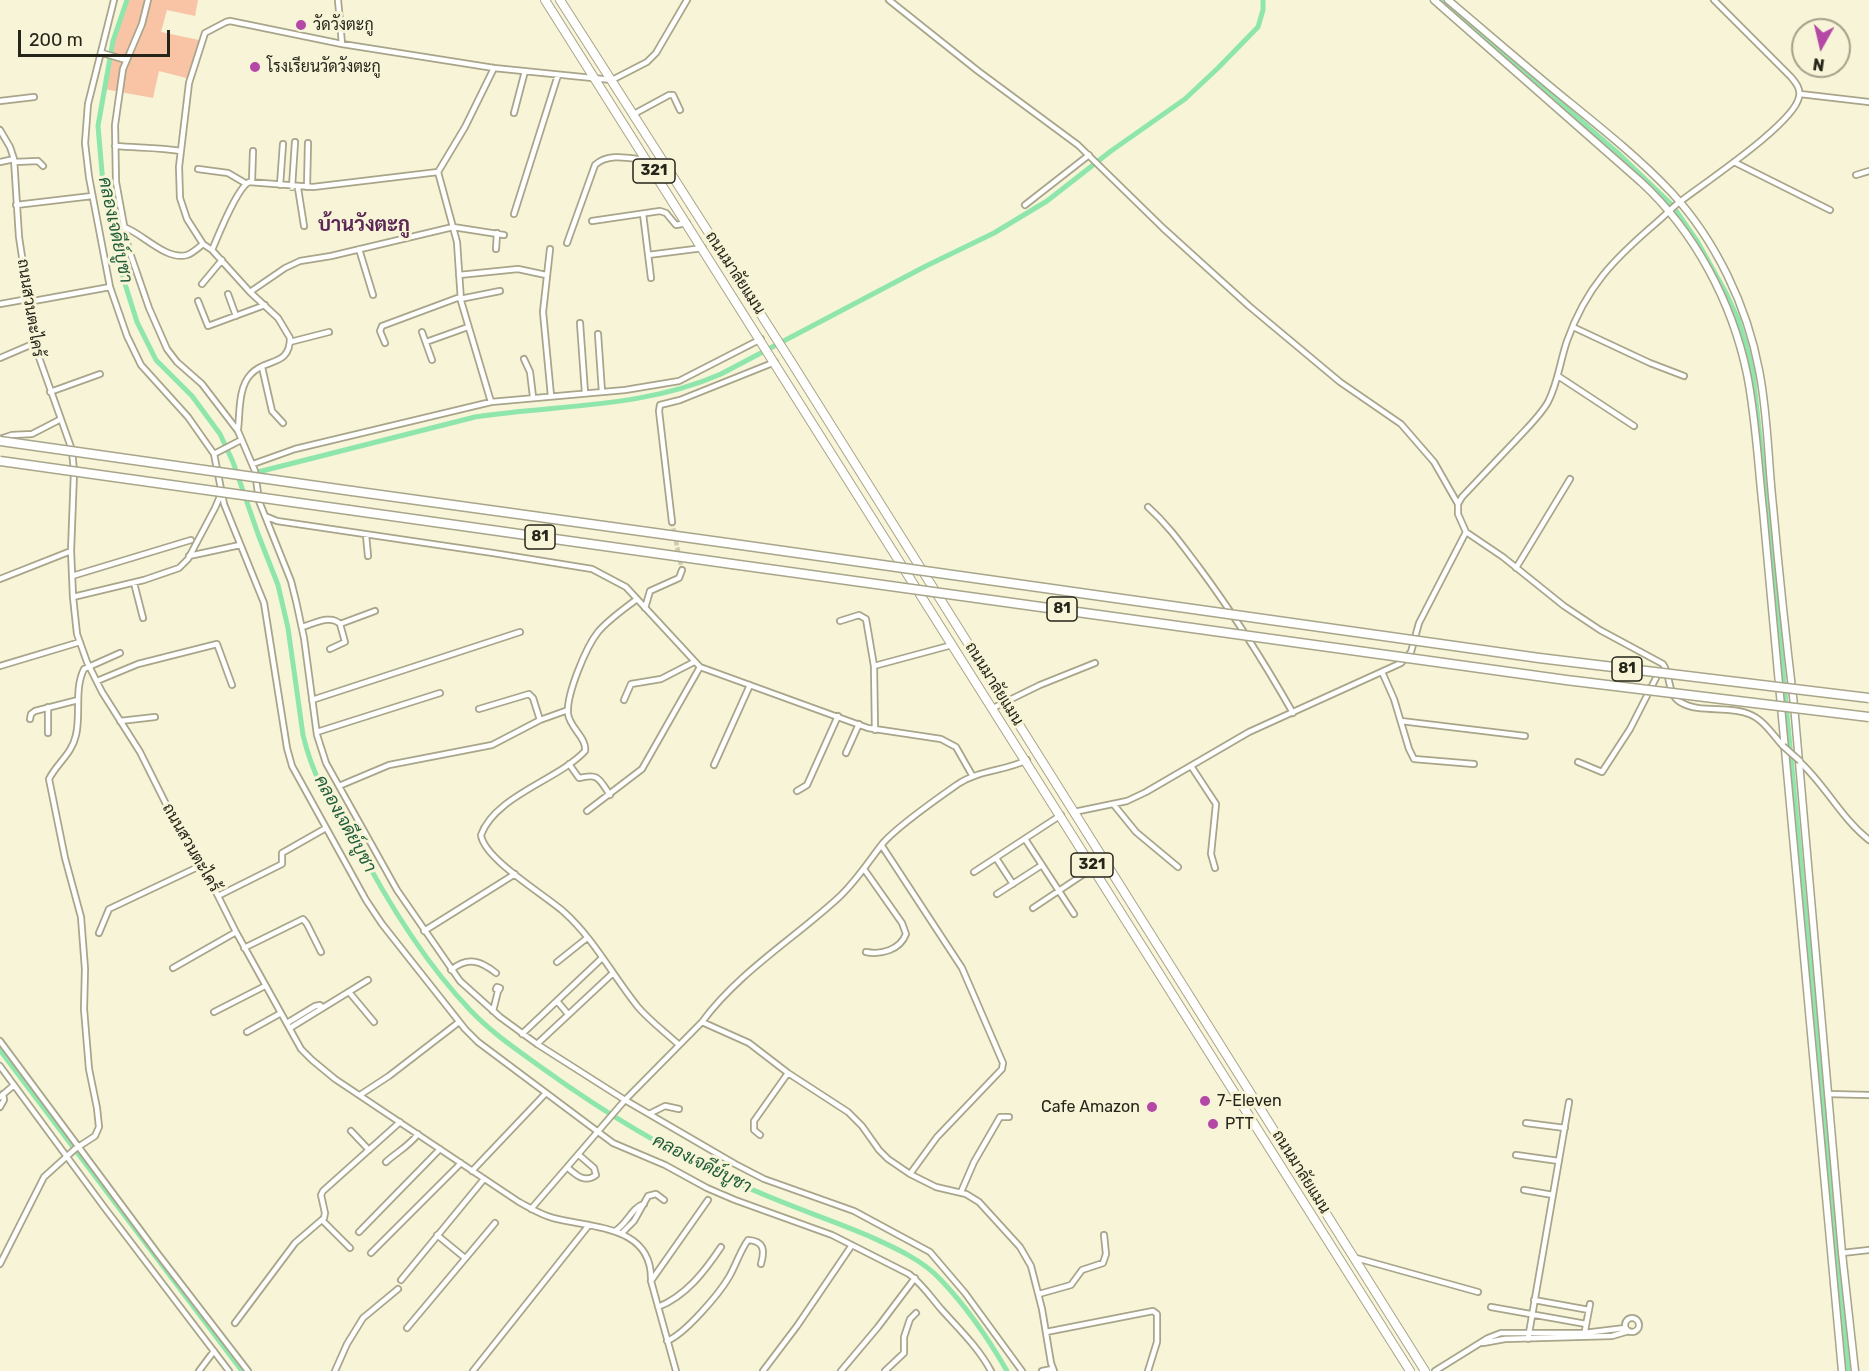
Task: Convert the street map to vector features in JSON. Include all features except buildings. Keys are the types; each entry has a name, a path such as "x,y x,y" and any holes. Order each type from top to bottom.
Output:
{"highway":[{"name":"ถนนมาลัยแมน","path":"546,0 1410,1371"},
{"name":"ถนนมาลัยแมน","path":"560,0 769,326 1425,1371"},
{"name":"81","path":"0,440 1539,658 1869,698"},
{"name":"81","path":"0,461 1566,680 1869,717"}],"street":[{"path":"114,0 103,54 88,104 85,143 92,196 110,287 127,336 141,365 188,417 214,454 224,504 264,603 292,766 366,900 382,924 459,1022 478,1042 613,1143 665,1165 718,1193 852,1245 915,1278 977,1348 991,1371"},
{"path":"148,0 142,24 126,60 118,99 115,147 116,182 128,247 149,308 167,349 177,362 202,384 238,430 253,464 259,501 291,581 302,627 316,732 326,763 397,890 451,970 473,995 522,1034 625,1100 735,1164 764,1179 854,1211 930,1252 965,1293 1022,1371"},
{"path":"338,0 342,44"},
{"path":"238,430 242,395 250,374 282,358 287,353 290,342 286,328 222,260 203,244 187,219 180,198 181,151 189,83 205,33 228,21 342,44 494,68 612,80 647,62 656,53 687,0"},
{"path":"889,0 1090,156 1163,228 1249,306 1340,382 1401,424 1434,462 1458,504 1458,514 1466,532 1484,542 1564,606 1663,664 1674,696 1680,702 1695,707 1749,714 1763,723 1819,781 1849,823 1868,837"},
{"path":"1434,0 1641,182 1675,207 1720,292 1740,349 1751,399 1842,1371"},
{"path":"1448,0 1625,149 1705,238 1728,277 1745,318 1760,372 1794,705 1842,1253 1855,1371"},
{"path":"1458,504 1548,402 1573,327 1605,271 1675,207 1734,162 1786,117 1796,104 1800,94 1798,85 1714,0"},
{"path":"103,54 126,60"},
{"path":"491,402 460,298 457,242 438,172 465,127 494,68"},
{"path":"514,113 525,71"},
{"path":"514,214 558,75"},
{"path":"1800,94 1869,102"},
{"path":"634,114 669,95 673,95 680,110"},
{"path":"0,101 34,97"},
{"name":"ถนนสวนตะไคร้","path":"1,132 12,149 14,160 16,205 34,343 69,440 73,458 71,551 73,597 77,633 97,681 140,753 185,842 218,896 244,948 301,1049 312,1060 360,1095 531,1209 554,1218 615,1231 634,1243 648,1258 652,1267 651,1281 676,1371"},
{"path":"295,142 295,187 304,226"},
{"path":"307,187 308,142"},
{"path":"280,185 283,144"},
{"path":"115,147 154,147 181,151"},
{"path":"252,181 253,151"},
{"path":"1025,205 1090,156"},
{"path":"567,243 595,165 613,157 647,160"},
{"path":"0,162 38,161 43,166"},
{"path":"1734,162 1830,210"},
{"path":"198,169 228,173 245,183 252,181 295,187 438,172"},
{"path":"1856,175 1869,171"},
{"path":"212,250 245,183"},
{"path":"16,205 92,196"},
{"path":"592,221 663,211 676,225 687,223"},
{"path":"643,214 651,278"},
{"path":"124,227 136,232 158,248 173,254 187,255 203,244"},
{"path":"250,292 294,262 453,227 504,235"},
{"path":"496,249 497,233"},
{"path":"648,255 703,248"},
{"path":"359,249 374,295"},
{"path":"550,249 543,312 550,396"},
{"path":"202,284 222,260"},
{"path":"459,275 518,269 546,275"},
{"path":"0,304 110,287"},
{"path":"385,343 380,332 382,326 460,298 500,291"},
{"path":"228,294 236,316"},
{"path":"198,301 208,326 265,305"},
{"path":"580,323 585,393"},
{"path":"426,342 468,327"},
{"path":"1573,327 1650,363 1684,376"},
{"path":"290,342 329,332"},
{"path":"422,332 432,360"},
{"path":"598,334 602,392"},
{"path":"253,464 296,449 491,402 602,392 679,381 762,341"},
{"path":"0,358 34,343"},
{"path":"525,359 530,372 533,397"},
{"path":"672,522 660,405 680,400 774,360"},
{"path":"262,367 272,411 283,423"},
{"path":"50,392 100,374"},
{"path":"1558,376 1634,426"},
{"path":"0,440 12,435 32,434 60,419"},
{"path":"214,454 241,440"},
{"path":"1516,568 1570,479"},
{"path":"73,597 134,583 179,568 189,556 222,491"},
{"path":"1148,507 1170,528 1223,601 1268,668 1293,713"},
{"path":"265,516 277,521 592,569 617,581 637,599 700,667 875,730 932,737 949,742 962,756 972,776"},
{"path":"1074,812 1114,805 1146,792 1249,732 1401,663 1411,652 1419,623 1466,532"},
{"path":"366,535 368,556"},
{"path":"72,576 191,540"},
{"path":"189,556 240,545"},
{"path":"0,579 71,551"},
{"path":"645,608 650,591 678,578 682,570"},
{"path":"134,583 143,618"},
{"path":"637,599 604,626 594,639 575,681 568,710 571,723 586,748 583,754 507,804 491,819 481,835 484,844 515,874 566,914 646,1015 679,1045"},
{"path":"340,624 375,611"},
{"path":"840,621 859,615 866,619 874,666 875,730"},
{"path":"302,627 332,619 338,620 345,642 330,649"},
{"path":"312,699 520,632"},
{"path":"0,666 80,642"},
{"path":"97,681 138,664 217,644 232,685"},
{"path":"874,666 954,645"},
{"path":"0,1263 44,1177 98,1132 98,1112 89,1069 84,1009 85,969 81,917 49,779 53,770 70,753 73,746 78,726 78,700 82,674 89,665 120,653"},
{"path":"624,700 630,684 661,679 694,662"},
{"path":"993,708 1095,663"},
{"path":"1578,762 1599,772 1605,769 1641,708 1663,664"},
{"path":"587,811 642,769 700,667"},
{"path":"1382,672 1414,759 1474,764"},
{"path":"714,765 750,685"},
{"path":"316,732 440,693"},
{"path":"479,709 529,694 533,698 540,720"},
{"path":"30,719 33,712 78,700"},
{"path":"48,707 48,733"},
{"path":"339,786 389,765 492,745 540,720 568,710"},
{"path":"797,791 807,785 838,716"},
{"path":"120,721 155,717"},
{"path":"1401,721 1525,736"},
{"path":"846,753 859,724"},
{"path":"531,1209 614,1112 733,987 836,900 900,828 957,784 972,776 1014,767 1027,760"},
{"path":"569,764 579,778 591,775 597,777 610,795"},
{"path":"1191,766 1215,804 1211,854 1215,868"},
{"path":"1114,805 1136,832 1178,867"},
{"path":"974,872 1061,815"},
{"path":"218,896 282,864 282,852 326,828"},
{"path":"1025,839 1074,914"},
{"path":"882,846 962,968 1003,1063 1002,1069 937,1137 910,1174"},
{"path":"996,858 1012,884"},
{"path":"997,894 1042,865"},
{"path":"99,933 109,909 200,866"},
{"path":"1033,908 1094,867"},
{"path":"864,869 905,929 905,938 887,952 876,954 866,952"},
{"path":"424,931 515,874"},
{"path":"244,948 303,919 308,924 321,952"},
{"path":"172,968 236,932"},
{"path":"557,962 587,938"},
{"path":"522,1034 602,958"},
{"path":"451,970 469,962 479,962 496,973"},
{"path":"537,1044 613,973"},
{"path":"288,1025 323,1008 368,980"},
{"path":"214,1012 265,986"},
{"path":"493,1011 498,990"},
{"path":"349,992 374,1022"},
{"path":"556,1001 568,1014"},
{"path":"247,1032 281,1013"},
{"path":"360,1095 389,1076 459,1022"},
{"path":"702,1022 749,1043 788,1073 848,1112 862,1126 879,1150 910,1174 936,1187 961,1192 979,1202 1020,1247 1031,1266 1039,1294 1053,1370 1042,1371"},
{"path":"0,1041 76,1149 248,1371"},
{"path":"0,1066 229,1371"},
{"path":"760,1135 754,1130 754,1121 788,1073"},
{"path":"0,1107 4,1100 2,1096 14,1085"},
{"path":"472,1171 546,1093"},
{"path":"1828,1094 1869,1095"},
{"path":"1529,1336 1569,1102"},
{"path":"649,1114 664,1106 679,1109"},
{"path":"961,1192 974,1162 1000,1117 1009,1117"},
{"path":"235,1323 300,1238 322,1220 325,1213 321,1195 323,1191 400,1122"},
{"path":"1526,1123 1564,1128"},
{"path":"351,1131 369,1150"},
{"path":"386,1162 398,1150 410,1145 418,1134"},
{"path":"358,1232 440,1149"},
{"path":"568,1168 582,1178 588,1179 596,1175 594,1168 579,1155"},
{"path":"1516,1155 1559,1161"},
{"path":"371,1252 461,1163"},
{"path":"400,1280 484,1179"},
{"path":"1524,1190 1553,1195"},
{"path":"621,1234 633,1221 648,1196 659,1195 664,1200"},
{"path":"651,1281 708,1200"},
{"path":"615,1231 624,1225 637,1206 644,1204"},
{"path":"322,1220 350,1248"},
{"path":"407,1329 495,1223"},
{"path":"473,1371 589,1225"},
{"path":"437,1235 465,1258"},
{"path":"1039,1294 1071,1285 1082,1270 1103,1263 1106,1254 1104,1235"},
{"path":"668,1341 681,1332 719,1291 748,1240 756,1241 762,1246 764,1252 761,1264"},
{"path":"763,1371 797,1326 852,1245"},
{"path":"658,1307 670,1303 680,1295 721,1247"},
{"path":"1842,1253 1869,1250"},
{"path":"1355,1258 1478,1292"},
{"path":"841,1371 915,1278"},
{"path":"335,1371 347,1344 363,1318 398,1289"},
{"path":"1534,1300 1589,1307 1584,1336"},
{"path":"1491,1307 1586,1324"},
{"path":"1046,1332 1153,1311 1158,1314 1157,1336 1148,1371"},
{"path":"885,1371 904,1353 904,1337 910,1319 916,1313"},
{"path":"1435,1371 1480,1343 1501,1334 1612,1336 1627,1329"},
{"path":"199,1371 214,1352"}],"shaded area":[{"path":"127,0 198,0 195,16 167,10 161,32 199,40 190,79 159,71 153,98 104,89 113,41"}],"waterway":[{"name":"คลองเจดีย์บูชา","path":"127,0 113,41 98,126 103,184 115,252 137,322 156,360 192,396 220,434 233,462 278,585 288,628 303,735 313,767 321,786 349,829 406,928 453,992 479,1019 497,1035 588,1100 633,1128 703,1166 762,1194 869,1236 924,1265 950,1289 968,1311 1007,1371"},
{"path":"258,472 475,417 630,400 661,394 721,374 926,266 994,233 1047,201 1111,151 1185,99 1258,27 1263,10 1263,0"},
{"path":"1442,0 1620,155 1672,205 1697,241 1726,293 1738,319 1747,348 1753,374 1768,510 1848,1371"},
{"path":"0,1050 242,1371"}],"tunnel":[{"path":"672,522 682,570"}],"place":[{"name":"วัดวังตะกู","path":"301,25"},
{"name":"โรงเรียนวัดวังตะกู","path":"255,67"},
{"name":"7-Eleven","path":"1205,1101"},
{"name":"Cafe Amazon","path":"1152,1107"},
{"name":"PTT","path":"1213,1124"}],"district":[{"name":"บ้านวังตะกู","path":"364,225"}]}
